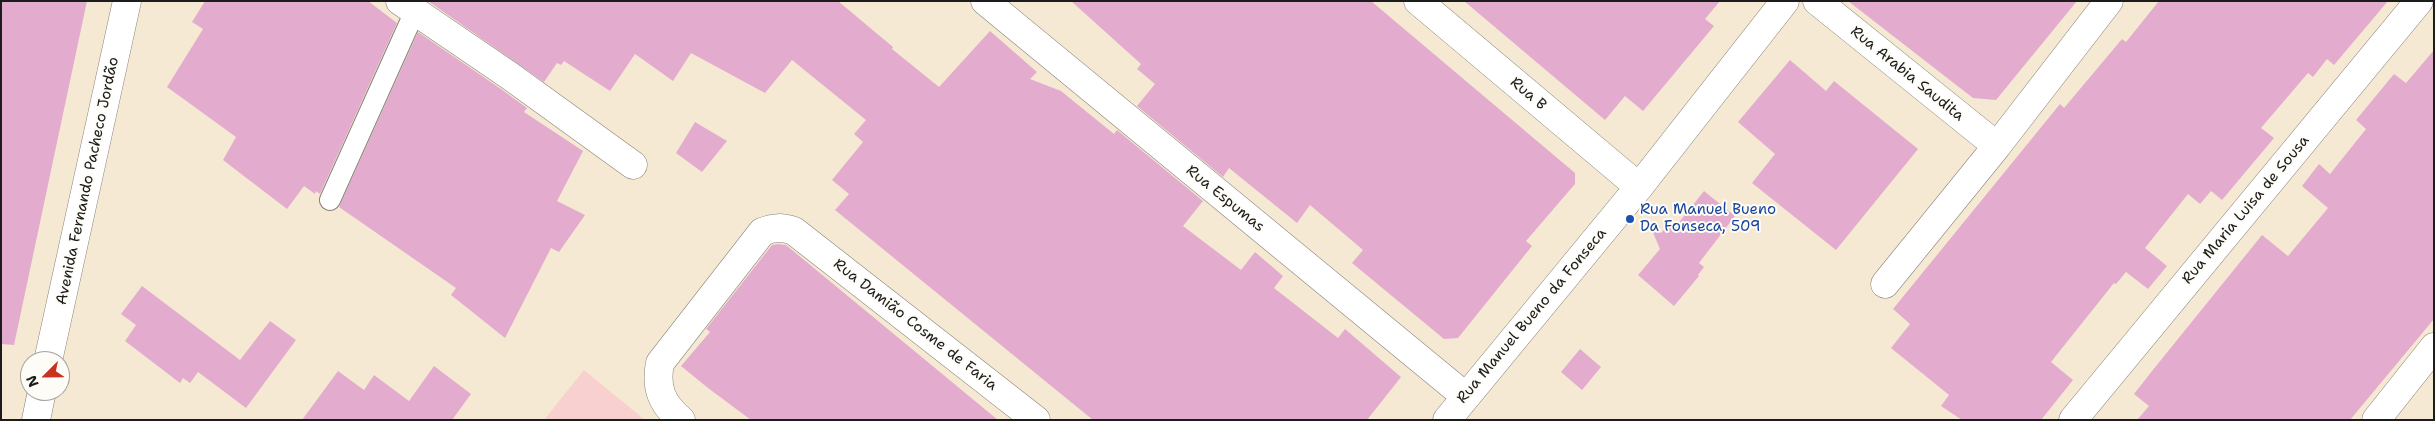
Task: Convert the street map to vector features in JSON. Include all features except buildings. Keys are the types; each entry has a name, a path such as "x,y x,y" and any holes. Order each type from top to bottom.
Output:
{"street":[{"name":"Avenida Fernando Pacheco Jordão","path":"50,351 127,1"},
{"name":"Rua Espumas","path":"985,1 1465,396"},
{"name":"Rua B","path":"1418,1 1639,187"},
{"name":"Rua Manuel Bueno da Fonseca","path":"1447,420 1639,187 1785,1"},
{"name":"Rua Arabia Saudita","path":"1817,1 1997,146"},
{"path":"1885,284 1997,146 2109,1"},
{"name":"Rua Maria Luisa de Sousa","path":"2073,420 2419,1"},
{"path":"407,6 633,165"},
{"name":"Rua Damião Cosme de Faria","path":"681,420 672,413 662,397 656,380 660,363 762,232 773,228 794,231 1036,420"},
{"path":"2376,420 2434,347"},
{"path":"36,420 40,401"}],"lane":[{"path":"330,200 407,6"}],"shaded area":[{"path":"584,370 645,420 544,420"}],"place":[{"name":"Rua Manuel Bueno Da Fonseca, 509","path":"1630,219"}]}
